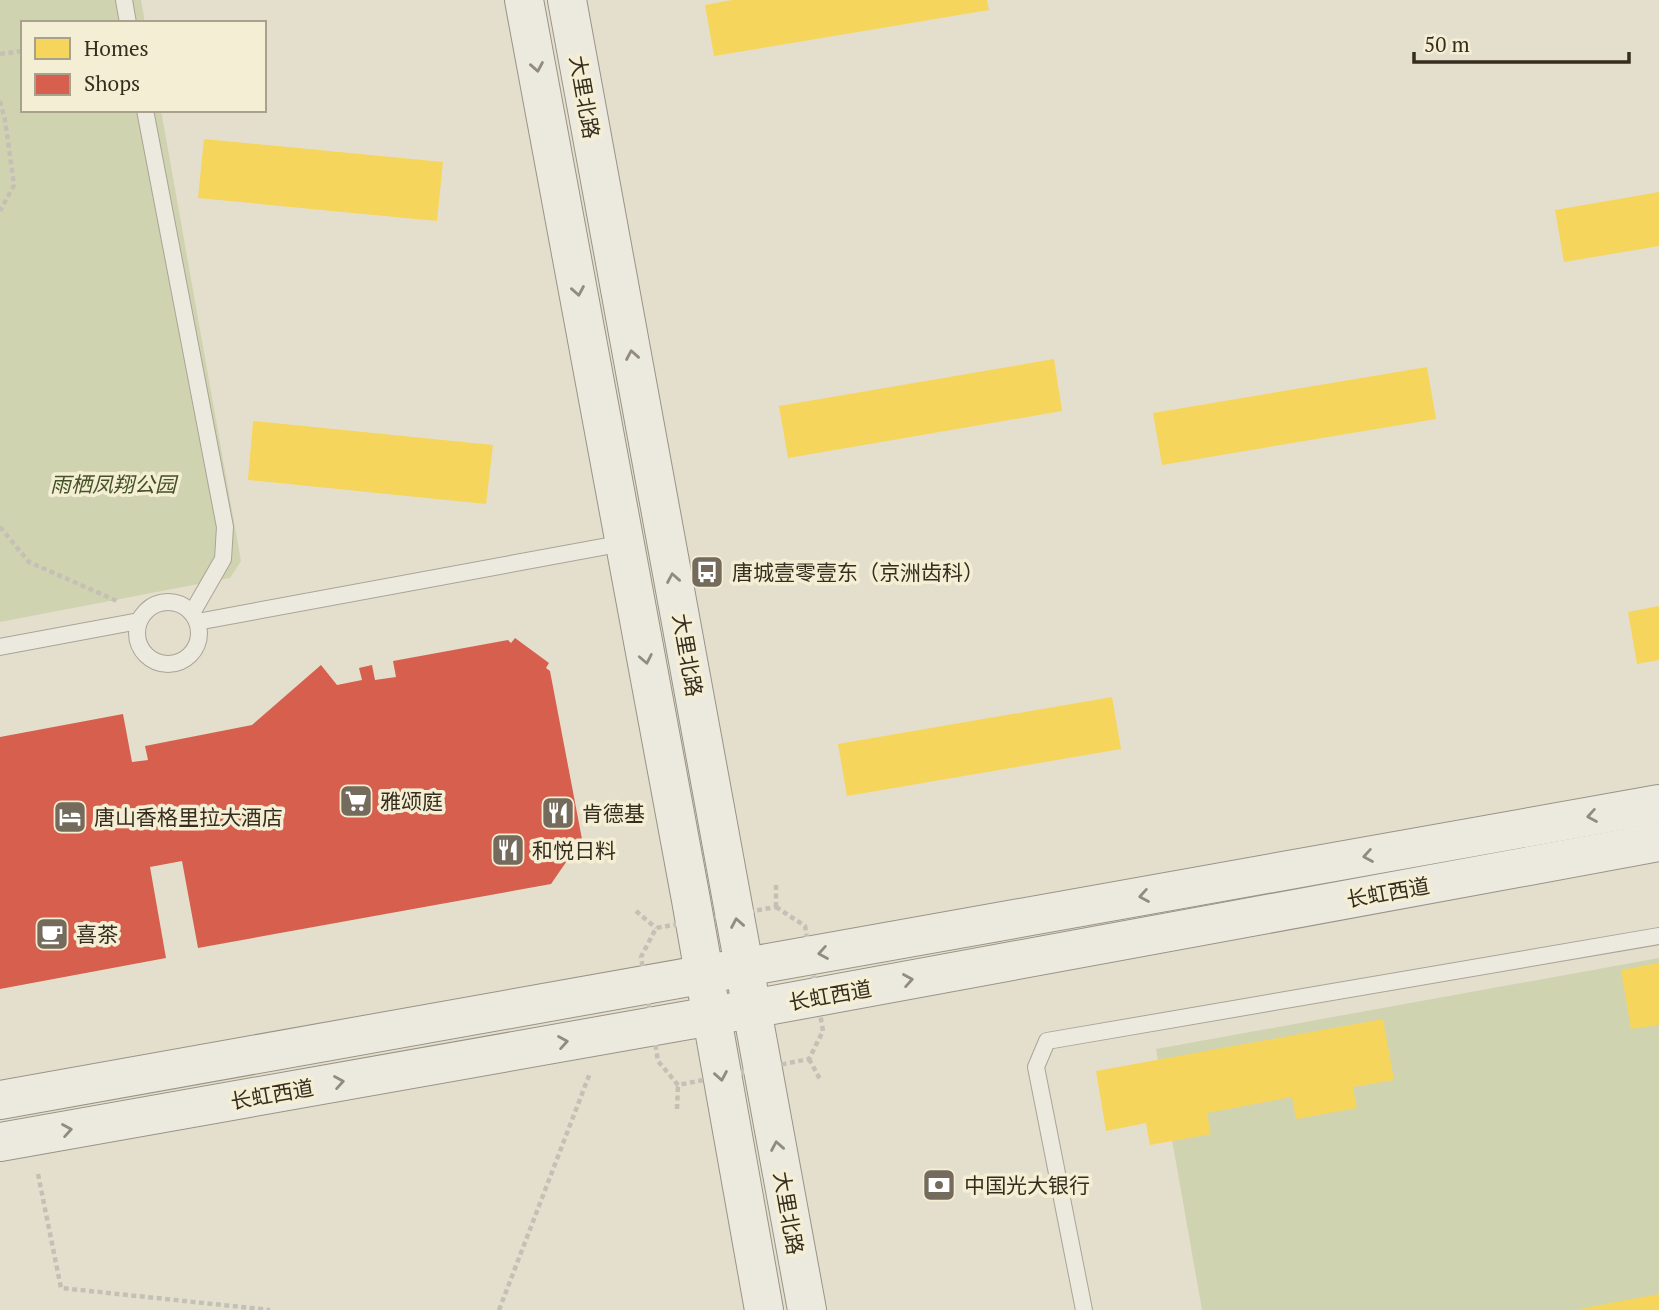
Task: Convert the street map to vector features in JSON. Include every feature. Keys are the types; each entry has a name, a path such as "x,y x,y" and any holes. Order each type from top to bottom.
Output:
{"main road":[{"name":"大里北路","path":"524,0 764,1310"},
{"name":"大里北路","path":"567,0 807,1310"},
{"name":"长虹西道","path":"0,1100 1659,804"},
{"name":"长虹西道","path":"0,1142 751,1009 1659,842"}],"lane":[{"path":"124,0 128,21"},
{"path":"145,112 225,527 223,559 194,618"},
{"path":"194,618 625,542"},
{"path":"174,603 184,607 194,618 199,632 198,642 193,651 177,663 157,662 149,658 138,641 139,621 153,606 174,603"},
{"path":"0,647 139,621"},
{"path":"1084,1310 1037,1067 1047,1041 1659,936"}],"path":[{"path":"0,54 21,51"},
{"path":"0,101 14,185 0,211"},
{"path":"0,527 29,562 129,607"},
{"path":"776,884 776,907"},
{"path":"636,911 656,928"},
{"path":"809,1059 821,1081"},
{"path":"499,1310 590,1073"},
{"path":"677,1109 678,1085"},
{"path":"38,1174 61,1288 270,1310"}],"green space":[{"name":"雨栖凤翔公园","path":"0,0 141,0 145,21 21,21 21,112 161,112 241,561 230,578 0,622"},
{"path":"1659,958 1659,1310 1202,1310 1156,1049"}],"building: Homes":[{"path":"732,0 987,0 989,10 714,56 705,5"},
{"path":"204,139 443,162 437,221 198,198"},
{"path":"1659,192 1659,246 1564,262 1555,210"},
{"path":"1054,359 1062,411 788,458 779,406"},
{"path":"1427,367 1436,419 1162,465 1153,413"},
{"path":"253,421 493,445 486,504 248,480"},
{"path":"1659,606 1659,660 1637,664 1628,612"},
{"path":"1112,697 1121,749 847,796 838,744"},
{"path":"1659,963 1659,1025 1631,1029 1621,970"},
{"path":"1383,1019 1394,1080 1353,1087 1357,1108 1296,1119 1292,1097 1207,1113 1211,1134 1150,1145 1146,1123 1106,1131 1096,1071"},
{"path":"1659,1294 1659,1310 1579,1310 1579,1309"}],"building: Shops":[{"name":"雅颂庭","path":"515,638 549,663 546,668 550,671 582,839 551,884 198,948 182,861 150,867 166,958 0,989 0,737 123,714 132,762 148,760 145,746 252,725 321,665 337,685 362,680 359,668 372,665 375,680 396,677 393,661 508,640 511,643"}],"place":[{"name":"唐城壹零壹东（京洲齿科）","path":"707,572"},
{"name":"雅颂庭","path":"356,801"},
{"name":"肯德基","path":"558,813"},
{"name":"唐山香格里拉大酒店","path":"70,817"},
{"name":"和悦日料","path":"508,850"},
{"name":"喜茶","path":"52,934"},
{"name":"中国光大银行","path":"939,1185"}]}
